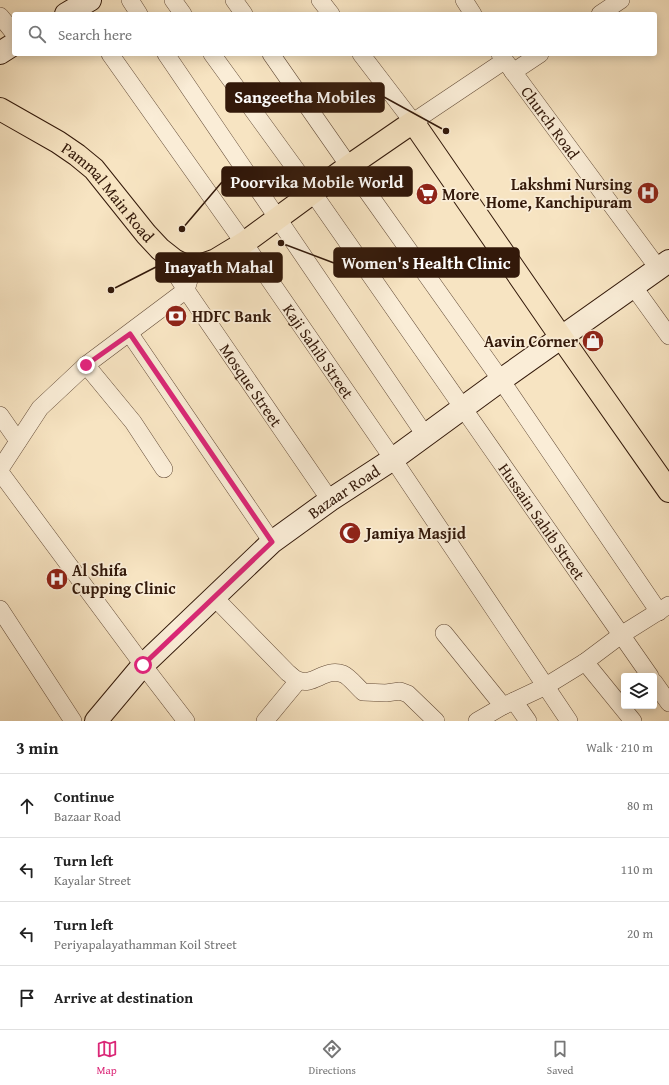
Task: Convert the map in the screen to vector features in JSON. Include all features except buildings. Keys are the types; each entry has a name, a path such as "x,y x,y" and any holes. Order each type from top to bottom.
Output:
{"main road":[{"name":"Pammal Main Road","path":"0,109 58,142 94,169 146,234 160,249 174,260 186,266 199,266 216,260 244,243 349,166 413,122"},
{"path":"413,122 669,491"}],"street":[{"path":"130,0 138,12"},
{"path":"173,0 182,12"},
{"path":"234,0 243,12"},
{"path":"320,0 329,12"},
{"path":"464,0 472,12"},
{"path":"603,12 621,0"},
{"path":"0,16 12,31"},
{"path":"0,53 12,45"},
{"name":"Kaji Sahib Street","path":"111,56 244,243 393,459 569,721"},
{"path":"167,56 425,435"},
{"name":"Hussain Sahib Street","path":"213,56 313,193 648,673"},
{"path":"272,56 664,608 621,635 585,662 546,686 477,721"},
{"path":"364,56 413,122 506,62 532,56"},
{"name":"Church Road","path":"506,62 663,264"},
{"name":"Mosque Street","path":"160,249 186,290 330,500"},
{"name":"Bazaar Road","path":"96,721 143,665 272,542 330,500 393,459 663,264"},
{"path":"186,721 143,665 0,470 40,408 86,365 130,334 186,290 190,277 199,266"},
{"path":"633,286 669,336"},
{"path":"130,334 272,542"},
{"path":"86,365 133,422 164,469"},
{"path":"0,415 18,441"},
{"path":"214,597 288,673 298,681 308,682 327,673 337,672 344,674 364,692 386,693 400,691 408,694 436,721"},
{"path":"0,609 73,721"},
{"path":"444,633 508,704 528,721"},
{"path":"585,662 633,721"},
{"path":"265,721 298,681"},
{"path":"657,686 669,703"}],"place":[{"name":"Sangeetha Mobiles","path":"446,131"},
{"name":"Lakshmi Nursing Home, Kanchipuram","path":"648,193"},
{"name":"More","path":"427,194"},
{"name":"Poorvika Mobile World","path":"182,229"},
{"name":"Women's Health Clinic","path":"281,243"},
{"name":"Inayath Mahal","path":"111,290"},
{"name":"HDFC Bank","path":"176,316"},
{"name":"Aavin Corner","path":"593,341"},
{"name":"Jamiya Masjid","path":"350,533"},
{"name":"Al Shifa Cupping Clinic","path":"57,579"}],"route":[{"path":"86,365 130,334 272,542 143,665"}]}
